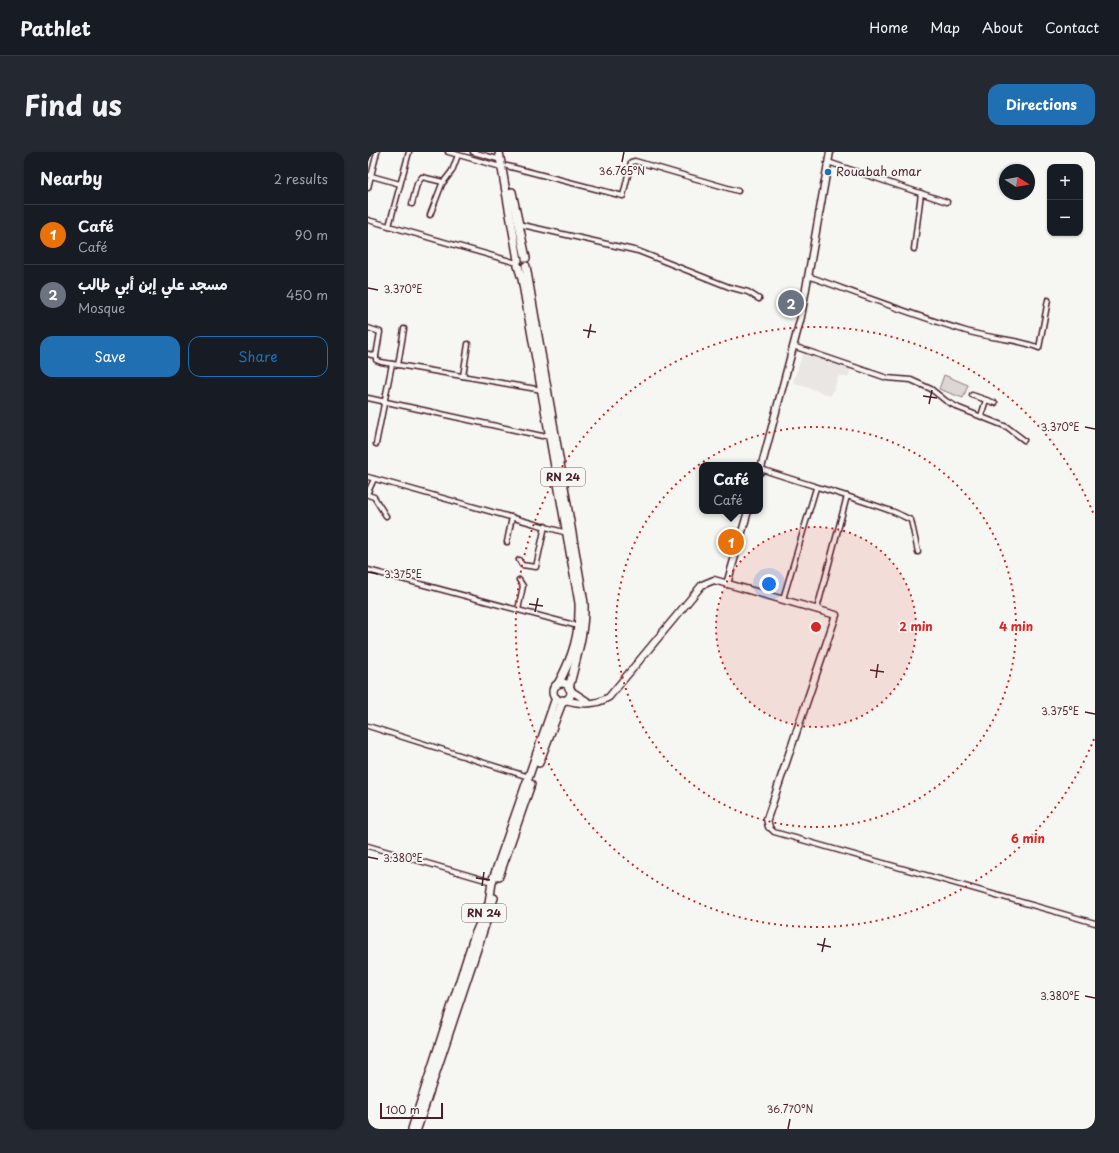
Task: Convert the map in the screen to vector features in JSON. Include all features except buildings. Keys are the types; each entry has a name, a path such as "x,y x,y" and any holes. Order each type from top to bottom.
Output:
{"highway":[{"name":"RN 24","path":"504,152 502,161 517,263 522,279 578,593 579,626 574,651 558,684"},
{"name":"RN 24","path":"502,161 526,258"},
{"path":"520,258 526,258 528,261 526,266 522,268 517,263 520,258"},
{"name":"RN 24","path":"526,266 584,603 584,625 581,646 570,689"},
{"path":"564,683 570,689 569,696 561,699 553,690 558,684 564,683"},
{"name":"RN 24","path":"412,1129 474,937 489,903 492,882 529,776 561,699"},
{"name":"RN 24","path":"417,1129 466,981 494,904 497,882 561,699"}],"main road":[{"path":"762,462 801,316 830,152"},
{"path":"727,584 747,514"},
{"path":"561,699 578,703 602,702 616,690 702,585 714,580 836,615 767,819 769,826"},
{"path":"570,689 590,703"}],"street":[{"path":"368,188 370,175 377,152"},
{"path":"389,226 409,152"},
{"path":"448,152 458,155 502,161"},
{"path":"473,152 623,196 631,162 635,161 738,190"},
{"path":"430,216 443,182 453,170 458,155"},
{"path":"828,162 947,202"},
{"path":"370,175 400,184"},
{"path":"412,204 417,184 422,177 443,182"},
{"path":"914,249 921,193"},
{"path":"368,220 517,263"},
{"path":"518,224 638,251 729,287 748,292 759,299"},
{"path":"808,276 942,324 987,338 1021,341 1039,348 1048,300"},
{"path":"368,328 380,332 376,356 378,362 542,390"},
{"path":"398,365 404,329"},
{"path":"463,376 468,344"},
{"path":"793,346 887,378 911,380 931,389 959,408 1007,427 1024,440"},
{"path":"368,354 376,356"},
{"path":"376,444 392,364"},
{"path":"972,395 995,403"},
{"path":"368,398 542,436 550,434"},
{"path":"981,416 986,400"},
{"path":"763,471 893,511 911,520 918,552"},
{"path":"368,477 567,532"},
{"path":"368,492 374,479"},
{"path":"783,600 816,488"},
{"path":"368,495 374,497 386,516"},
{"path":"817,609 847,496"},
{"path":"507,542 512,517"},
{"path":"519,560 522,565 536,567 545,526"},
{"path":"368,570 579,626"},
{"path":"518,610 523,586 519,580"},
{"path":"368,726 529,776"},
{"path":"769,826 774,832 1095,923"},
{"path":"368,846 492,882"}],"shaded area":[{"path":"803,353 812,356 813,354 851,368 848,378 839,375 831,396 793,382"},
{"path":"944,375 968,385 963,398 939,389"}],"place":[{"name":"Rouabah omar","path":"828,172"},
{"name":"مسجد علي إبن أبي طالب","path":"791,303"},
{"name":"Café","path":"731,542"}]}
